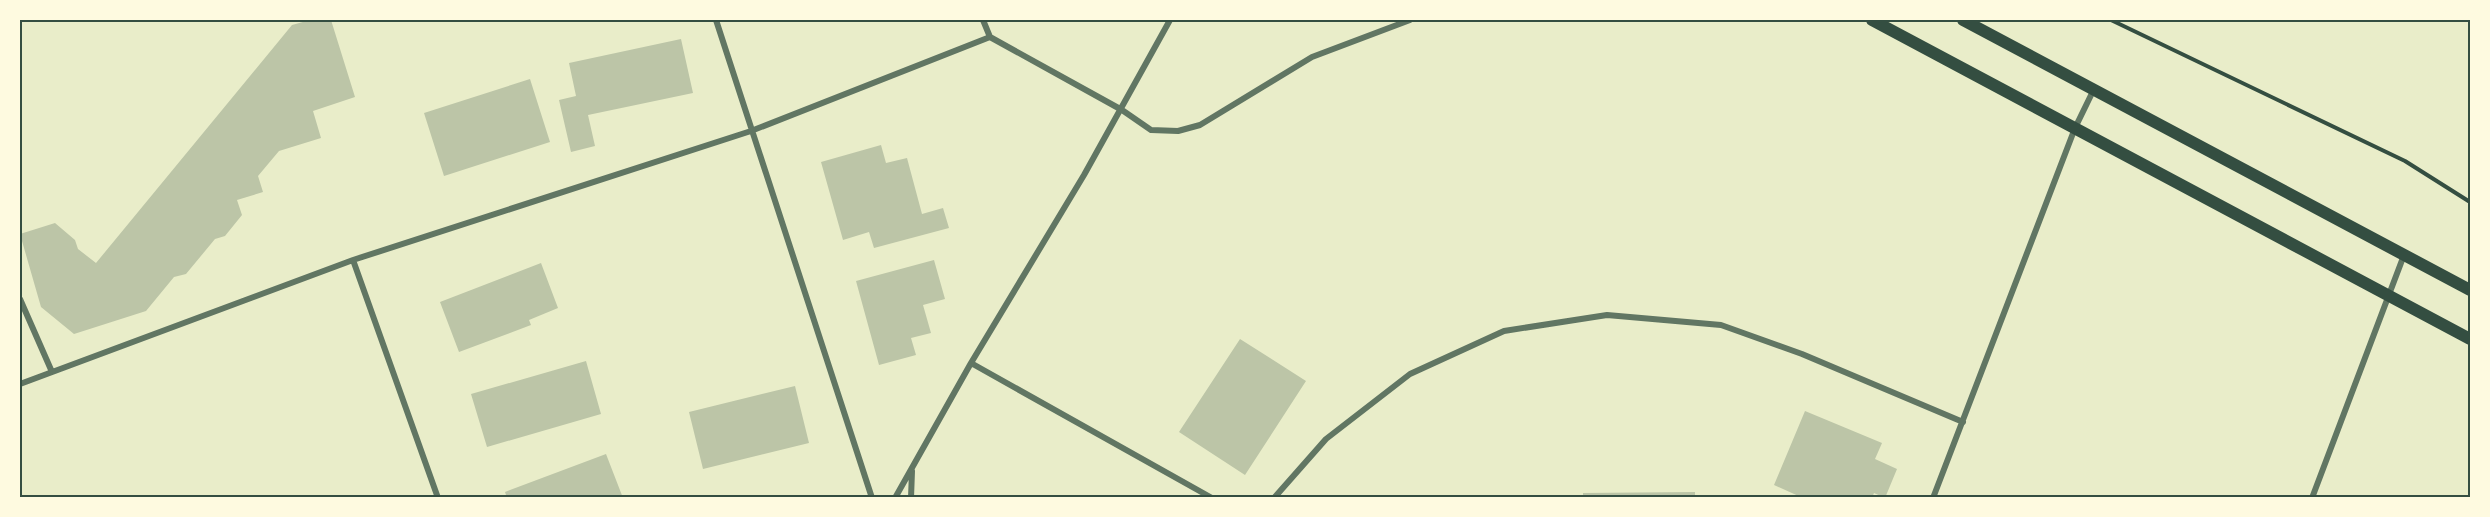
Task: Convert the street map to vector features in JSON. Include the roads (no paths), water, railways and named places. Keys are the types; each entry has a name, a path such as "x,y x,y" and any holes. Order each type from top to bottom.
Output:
{"main road":[{"path":"1872,20 2470,339"},
{"path":"1963,20 2470,290"}],"street":[{"path":"716,20 873,498"},
{"path":"983,20 990,37 1122,110 1150,130 1178,131 1200,125 1312,57 1410,20"},
{"path":"895,498 971,363 1122,110 1170,20"},
{"path":"20,384 353,260 751,132 990,37"},
{"path":"1933,498 2075,128 2094,89"},
{"path":"2312,498 2404,255"},
{"path":"353,260 438,498"},
{"path":"20,299 52,372"},
{"path":"1274,498 1326,439 1410,374 1504,331 1607,315 1721,325 1802,354 1963,422"},
{"path":"971,363 1212,498"},
{"path":"911,498 912,470"}]}
